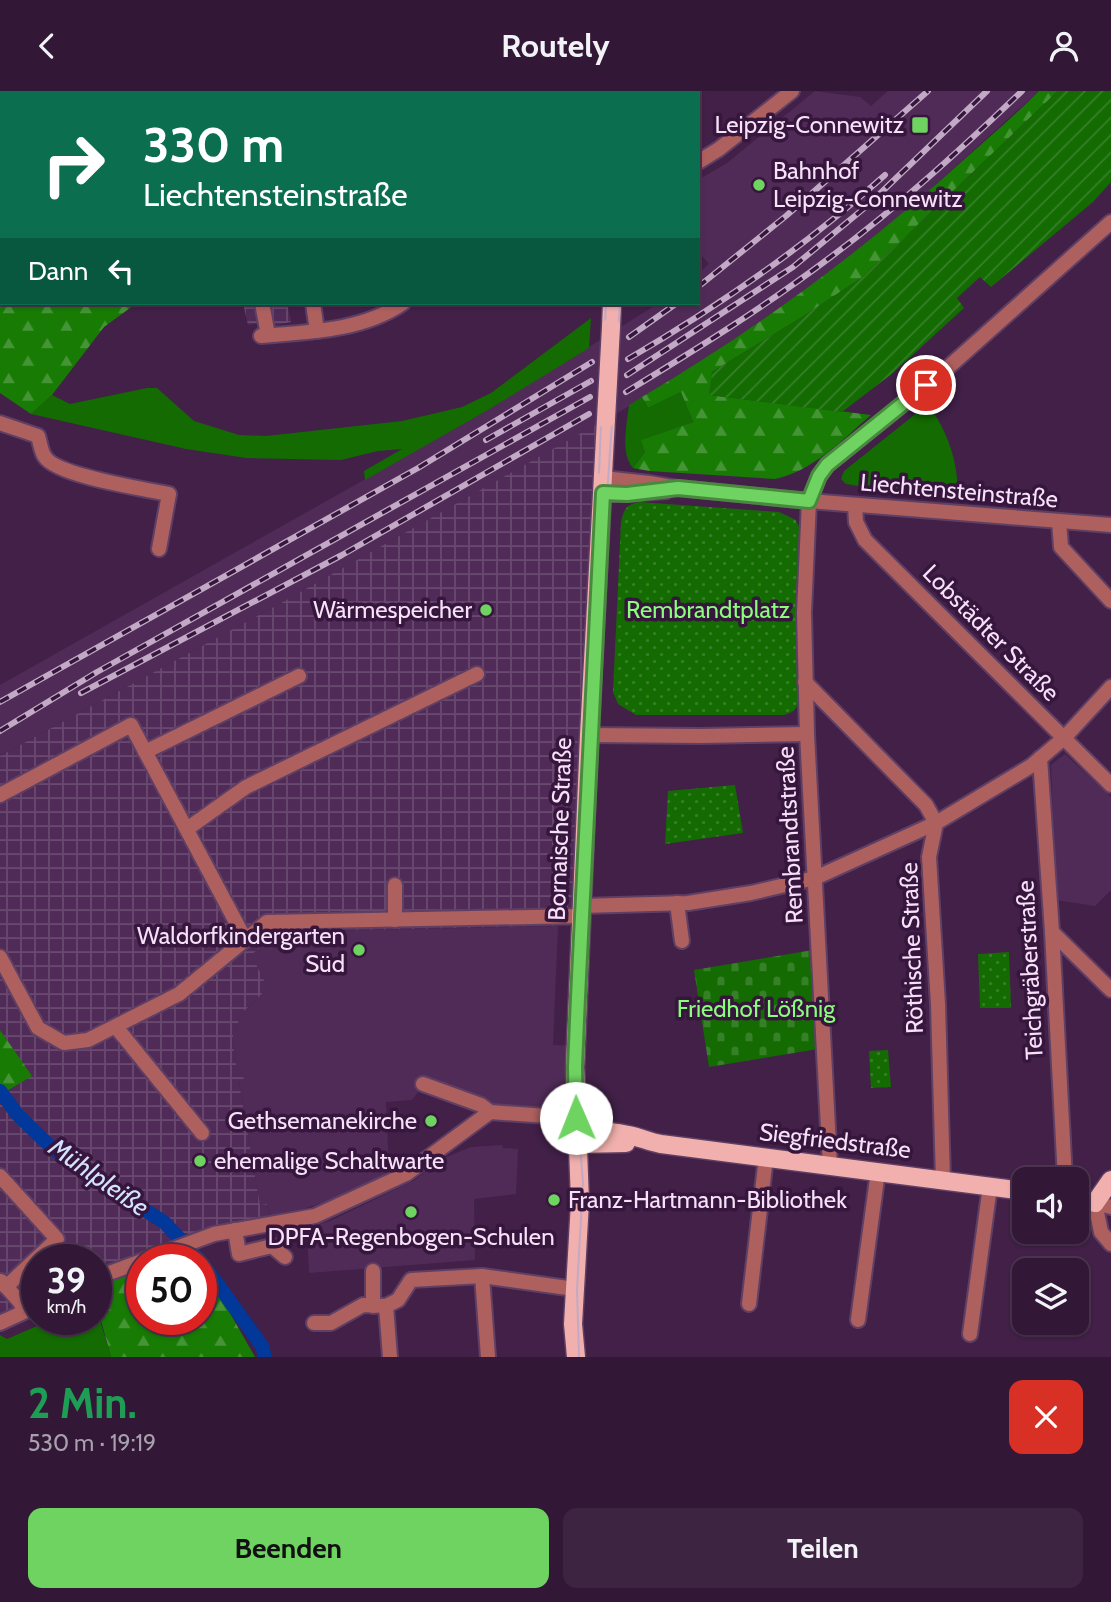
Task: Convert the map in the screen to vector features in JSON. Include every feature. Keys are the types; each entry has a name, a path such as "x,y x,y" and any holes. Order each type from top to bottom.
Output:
{"main road":[{"name":"Bornaische Straße","path":"576,1357 573,1324 580,1202 575,1067 612,305"},
{"name":"Siegfriedstraße","path":"577,1131 632,1144 640,1140 1012,1189"},
{"path":"1103,1205 1111,1180"}],"street":[{"path":"700,161 719,149 792,91"},
{"path":"809,501 819,476 827,465 943,372 1111,222"},
{"path":"262,305 265,336 317,331 370,321 400,305"},
{"path":"313,305 317,331"},
{"path":"0,423 38,436 45,457 57,467 102,481 169,495 159,549"},
{"name":"Liechtensteinstraße","path":"603,486 649,482 678,488 809,501 1111,526"},
{"name":"Rembrandtstraße","path":"809,501 804,613 805,682 830,1165"},
{"name":"Lobstädter Straße","path":"855,505 856,521 865,540 1111,785"},
{"path":"1059,521 1058,537 1061,547 1111,601"},
{"path":"187,829 246,787 477,674"},
{"path":"145,752 299,676"},
{"path":"805,682 926,805 936,823"},
{"path":"0,957 38,1028 64,1043 88,1040 178,994 267,922 395,920 581,911 677,903 751,893 816,878 936,823 1040,758 1064,738 1111,687"},
{"path":"0,795 131,725 245,939"},
{"path":"589,735 807,734"},
{"name":"Teichgräberstraße","path":"1040,758 1064,1167"},
{"name":"Röthische Straße","path":"936,823 929,857 938,1004 943,1180"},
{"path":"395,885 395,920"},
{"path":"677,903 682,941"},
{"path":"1052,932 1111,990"},
{"path":"116,1027 202,1133"},
{"path":"423,1084 481,1105 490,1112 577,1131"},
{"path":"112,1272 202,1237 326,1211 406,1174 490,1112"},
{"path":"749,1304 766,1157"},
{"path":"858,1320 878,1171"},
{"path":"0,1176 57,1239 3,1284 21,1302"},
{"path":"970,1334 990,1186"},
{"path":"1103,1205 1101,1232 1111,1244"},
{"path":"235,1230 239,1254 272,1246 285,1257"},
{"path":"373,1271 390,1357"},
{"path":"314,1323 331,1323 363,1305 379,1306 398,1300 411,1280 482,1276 575,1289"},
{"path":"482,1276 488,1357"},
{"path":"0,1323 21,1314"}],"shaded area":[{"path":"815,91 860,97 871,106 888,91 1039,91 883,232 785,306 711,356 588,431 0,756 0,685 488,410 656,305 700,305 700,271 709,264 700,253 700,179 727,163"},
{"path":"243,305 287,305 291,322 261,328 260,323 248,325"},
{"path":"606,419 581,925 278,932 251,955 268,988 242,1013 232,1039 238,1075 243,1074 244,1080 239,1082 253,1165 258,1165 259,1170 254,1171 260,1205 267,1204 271,1224 214,1234 187,1244 126,1244 126,1267 112,1272 112,1244 21,1244 21,1313 0,1323 0,1095 31,1076 0,1030 0,756 281,603"},
{"path":"1065,754 1111,797 1111,890 1095,906 1056,900 1051,765"},
{"path":"558,926 553,1045 576,1046 576,1118 490,1112 473,1102 473,1094 429,1078 412,1100 386,1102 389,1170 375,1184 349,1195 270,1217 267,1204 260,1205 254,1171 258,1170 258,1165 253,1165 239,1081 244,1080 243,1075 238,1075 232,1039 242,1013 268,988 250,955 278,932"},
{"name":"DPFA-Regenbogen-Schulen","path":"502,1145 503,1148 518,1149 516,1194 474,1199 475,1260 309,1273 307,1228 332,1220 413,1181 444,1158 471,1147"}],"green space":[{"path":"1039,91 1058,91 863,277 712,372 710,395 871,415 814,462 775,479 633,468 645,452 641,440 693,422 681,392 648,408 642,397 729,342 811,285 929,190"},
{"path":"1058,91 1111,91 1111,182 1093,202 991,287 980,277 957,298 964,308 893,373 842,412 709,395 712,372 863,277"},
{"path":"0,305 134,305 104,327 52,395 31,414 0,393"},
{"path":"591,318 589,348 488,410 365,480 364,471 402,449 378,451 341,460 246,458 186,449 31,414 52,395 70,404 157,388 194,421 239,435 266,436 402,421 462,407 491,393"},
{"path":"681,392 693,422 642,440 645,452 633,468 625,446 629,405 642,397 648,408"},
{"path":"928,404 950,447 958,496 897,489 895,492 846,484 841,479 844,471"},
{"name":"Rembrandtplatz","path":"639,502 779,512 796,520 800,529 799,697 797,707 793,711 784,715 636,715 618,704 613,692 621,522 626,508"},
{"path":"735,785 743,833 665,844 668,791"},
{"name":"Friedhof Lößnig","path":"819,949 824,1048 709,1067 694,970"},
{"path":"1009,952 1011,1008 980,1008 978,954"},
{"path":"0,1030 32,1076 0,1095"},
{"path":"888,1050 891,1087 871,1088 869,1051"},
{"path":"126,1273 126,1335 217,1335 217,1291 255,1357 111,1357 105,1335 112,1335 112,1278"},
{"path":"21,1333 104,1335 111,1357 0,1357 0,1335 7,1339"}],"waterway":[{"name":"Mühlpleiße","path":"0,1091 17,1114 52,1148 104,1185 164,1222 185,1244"},
{"name":"Mühlpleiße","path":"217,1283 262,1346 265,1357"}],"tram line":[{"path":"599,473 606,305"},
{"path":"579,1357 577,1290 583,1182 577,1068 591,735 620,305"}],"railway":[{"path":"700,285 786,216 928,91"},
{"path":"627,375 793,267 868,205 987,91"},
{"path":"626,392 754,312 854,240 928,178 1022,91"},
{"path":"628,359 696,318 761,273 825,226 885,175"},
{"path":"629,337 674,305"},
{"path":"0,702 418,468 592,362"},
{"path":"486,440 591,381"},
{"path":"0,731 97,672 590,397"},
{"path":"81,693 342,555 589,414"}],"place":[{"name":"Leipzig-Connewitz","path":"920,125"},
{"name":"Bahnhof Leipzig-Connewitz","path":"759,185"},
{"name":"Wärmespeicher","path":"486,610"},
{"name":"Waldorfkindergarten Süd","path":"359,950"},
{"name":"Gethsemanekirche","path":"431,1121"},
{"name":"ehemalige Schaltwarte","path":"200,1161"},
{"name":"Franz-Hartmann-Bibliothek","path":"554,1200"},
{"name":"DPFA-Regenbogen-Schulen","path":"411,1212"}],"route":[{"path":"576,1118 575,1067 589,735 603,493 661,492 678,488 809,501 819,476 827,465 926,385"}]}
